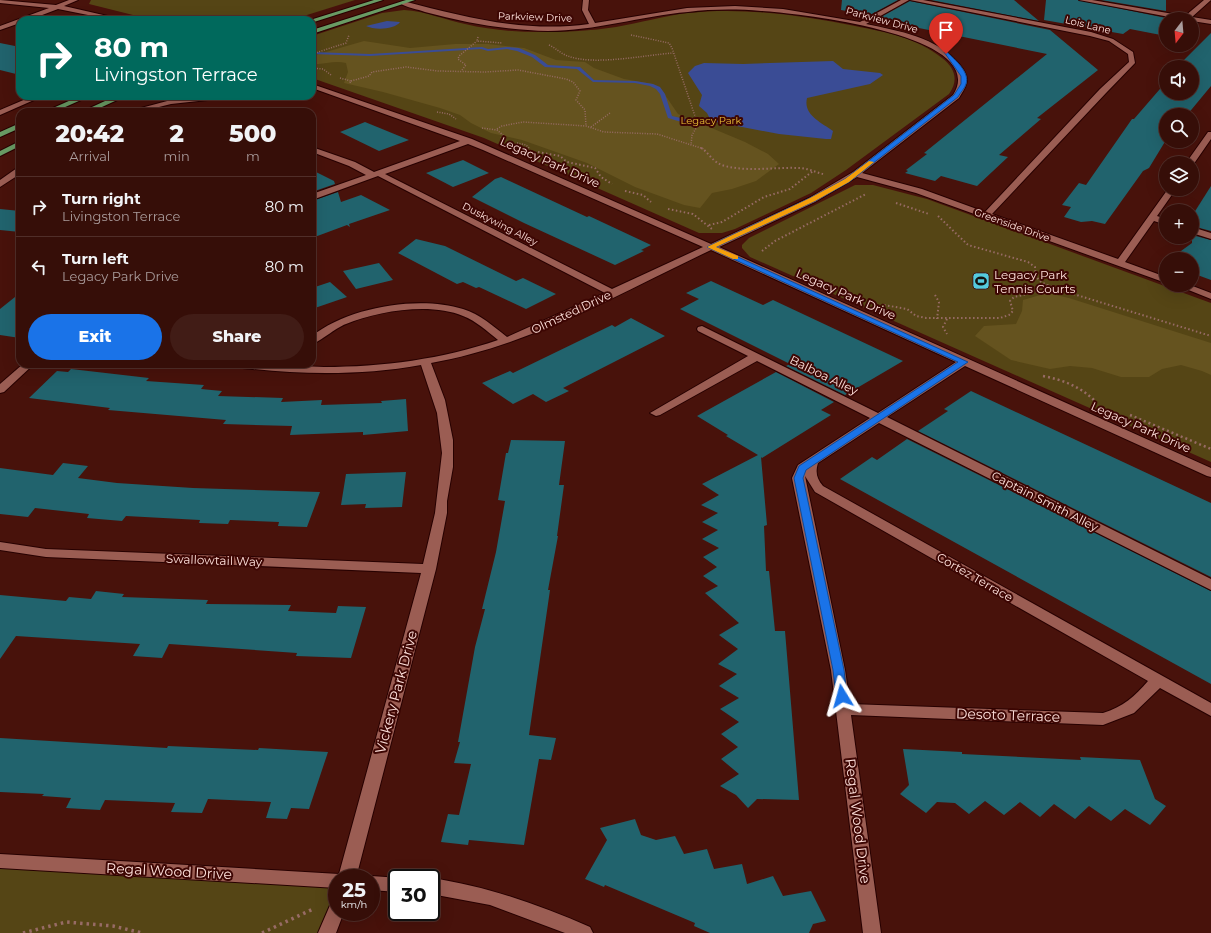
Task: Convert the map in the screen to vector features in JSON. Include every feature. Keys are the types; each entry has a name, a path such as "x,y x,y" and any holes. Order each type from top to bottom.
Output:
{"main road":[{"path":"316,20 380,0"},
{"path":"316,31 412,0"},
{"path":"58,108 76,100"},
{"path":"94,108 113,100"},
{"path":"0,135 16,128"},
{"path":"0,154 16,145"}],"street":[{"path":"32,16 75,0"},
{"path":"586,0 584,2 585,10 593,26"},
{"path":"861,24 906,0"},
{"name":"Lois Lane","path":"912,0 1091,34 1111,40 1132,53 1133,62 1128,68 1103,92 986,216"},
{"path":"1082,0 1159,14"},
{"path":"1197,12 1208,0"},
{"path":"0,1 58,7 102,16"},
{"name":"Parkview Drive","path":"403,3 452,18 487,25 549,29 593,26 666,13 722,8 798,12 861,24 903,35 930,45 946,54 960,70 963,76 964,84 956,96 856,174 812,200 711,247"},
{"path":"1199,20 1211,22"},
{"path":"0,28 16,22"},
{"name":"Legacy Park Drive","path":"316,87 469,141 711,247 1211,473"},
{"path":"0,112 29,100"},
{"path":"146,108 171,102 189,100"},
{"path":"1195,156 1211,134"},
{"path":"316,196 469,141"},
{"name":"Duskywing Alley","path":"316,150 375,174 612,293"},
{"path":"0,184 16,173"},
{"name":"Greenside Drive","path":"856,174 920,191 1159,277"},
{"path":"1120,263 1167,196"},
{"path":"1152,217 1159,220"},
{"path":"1199,232 1211,236"},
{"name":"Olmsted Drive","path":"310,368 344,371 388,367 425,362 473,351 506,341 711,247"},
{"path":"1199,292 1211,296"},
{"path":"316,337 325,329 343,320 362,314 421,307 441,308 470,315 506,341"},
{"name":"Balboa Alley","path":"702,329 879,417"},
{"path":"656,413 757,356"},
{"name":"Vickery Park Drive","path":"349,869 429,569 441,513 440,506 447,467 447,438 443,411 436,385 425,362"},
{"name":"Regal Wood Drive","path":"872,933 838,670 798,478 802,468 964,362"},
{"path":"0,390 25,368"},
{"name":"Captain Smith Alley","path":"879,417 1211,585"},
{"name":"Cortez Terrace","path":"812,462 809,470 811,480 819,489 1211,710"},
{"name":"Swallowtail Way","path":"0,546 46,553 429,569"},
{"name":"Desoto Terrace","path":"844,709 1103,719 1123,714 1135,706 1158,680"},
{"name":"Regal Wood Drive","path":"0,861 328,880"},
{"path":"440,888 480,895 538,913 584,933"},
{"path":"327,933 332,921"}],"path":[{"path":"462,70 466,66 458,59 462,52 477,41 480,34"},
{"path":"477,41 508,43"},
{"path":"547,45 553,46 568,57 575,58 673,54"},
{"path":"339,77 351,81 369,76 372,72 406,67 438,71 462,70 485,72 518,70 546,74 573,82 580,91 576,100 586,110 586,126"},
{"path":"316,68 323,69 334,76"},
{"path":"349,87 351,81"},
{"path":"431,111 449,114 458,122"},
{"path":"591,127 610,113"},
{"path":"691,145 692,135 698,124 697,121"},
{"path":"476,129 497,129 507,124 523,122 586,126 604,132 657,134 704,149 711,159 724,166 746,168 801,168 847,180"},
{"path":"497,129 504,136 499,140 506,142"},
{"path":"513,143 526,145 536,152 560,156 574,164 595,168 601,177 613,185"},
{"path":"709,225 722,222 764,197 790,189 813,171"},
{"path":"624,190 643,195 656,205"},
{"path":"769,254 762,251 775,241 870,193"},
{"path":"892,202 930,214"},
{"path":"666,209 693,214 728,239"},
{"path":"937,216 949,224 959,241 968,245 1028,262 1035,268 1035,276 1048,285 1092,301 1168,322 1211,336"},
{"path":"881,305 907,309 916,316 937,319 964,317 1000,318 1009,315 1013,311 1010,301 1014,296 1032,293 1048,285"},
{"path":"935,295 938,302 937,319"},
{"path":"262,933 316,907"},
{"path":"23,933 66,922 87,922 142,933"}],"green space":[{"path":"91,0 355,0 304,16 137,16 89,4"},
{"name":"Legacy Park","path":"404,10 420,12 484,28 531,32 569,31 616,27 678,14 708,11 792,15 866,28 889,33 912,41 933,51 942,58 953,70 955,79 949,94 846,170 811,193 735,229 722,233 699,233 484,138 316,79 316,35 382,13"},
{"path":"855,185 873,185 927,199 1159,284 1159,292 1181,292 1211,303 1211,462 750,257 742,248 742,245 749,238"},
{"path":"0,861 328,880 328,921 332,921 327,933 0,933"}],"shaded area":[{"path":"364,41 410,48 455,44 488,44 524,48 556,60 585,62 594,68 624,79 653,84 661,89 678,114 745,142 768,154 779,164 756,181 732,189 712,193 700,208 684,205 635,187 587,163 522,140 491,133 471,123 460,115 383,92 344,83 348,72 346,63 337,62 316,64 316,55"},
{"path":"1047,293 1069,298 1211,343 1211,375 1181,365 1162,369 1149,377 1121,377 1092,368 1070,366 1050,369 1011,360 975,336 984,326 1016,324 1022,311 1023,300"}],"water":[{"path":"387,21 400,22 389,28 374,28 366,26"},
{"path":"833,61 843,69 880,73 883,75 870,84 807,98 806,104 810,114 833,131 831,139 779,134 711,121 707,113 699,106 702,95 688,73 695,66 704,63 743,64"}],"building":[{"path":"842,0 898,0 870,15 841,10"},
{"path":"931,0 1014,0 1039,21"},
{"path":"1046,0 1078,0 1159,17 1159,35 1130,29 1123,34 1044,20"},
{"path":"1101,0 1166,0 1166,11"},
{"path":"910,1 1050,30 1098,70 1037,118 1041,119 999,155 1008,157 977,186 941,176 935,181 905,173 908,171 906,170 927,154 924,153 1047,54 899,24 902,22 881,17"},
{"path":"1211,33 1211,86 1193,108 1159,108 1159,148 1161,148 1149,168 1143,171 1105,224 1092,221 1081,222 1064,217 1071,207 1062,205 1079,183 1086,185 1132,119 1134,119 1159,90 1159,100 1199,100 1199,60 1184,60 1192,52 1199,52 1199,45"},
{"path":"0,43 16,46 16,74 0,70"},
{"path":"365,122 409,140 379,151 340,132"},
{"path":"463,160 489,173 453,187 426,173"},
{"path":"316,172 334,181 335,184 316,191"},
{"path":"501,177 651,245 641,250 644,251 615,265 472,197 495,179"},
{"path":"1211,186 1211,231 1199,228 1199,205"},
{"path":"338,192 341,202 361,195 390,210 349,224 350,227 347,225 316,237 316,200"},
{"path":"0,209 16,211 16,232 0,230"},
{"path":"1199,237 1211,240 1211,280 1199,276 1199,252 1180,252 1191,244 1199,244"},
{"path":"416,239 445,246 516,281 523,278 556,294 526,309 479,287 476,288 463,282 457,284 398,253"},
{"path":"379,263 393,280 356,289 343,271"},
{"path":"711,281 763,305 773,300 903,361 845,395 786,366 790,364 680,309 699,299 686,293"},
{"path":"330,282 347,297 316,308 316,287"},
{"path":"16,296 16,337 0,335 0,309"},
{"path":"631,318 665,336 563,388 569,391 546,402 533,394 513,404 482,383 510,371 513,373 612,325 615,327"},
{"path":"71,369 149,378 146,381 204,385 201,389 222,391 218,396 283,398 281,402 322,400 321,405 382,403 381,401 406,399 408,431 363,435 363,432 290,435 292,426 223,424 226,420 108,410 110,408 29,398 57,371 68,372"},
{"path":"776,372 834,402 821,410 831,415 762,458 761,457 767,525 764,526 766,571 769,571 775,631 785,631 799,800 757,799 748,808 736,795 720,786 739,774 721,759 738,747 721,734 739,722 720,709 739,698 719,686 737,674 718,664 738,649 719,635 739,623 705,593 718,586 703,576 717,567 703,557 719,548 702,539 718,530 702,522 718,513 701,505 719,495 702,484 758,455 726,436 728,435 697,416"},
{"path":"971,391 1211,503 1211,577 918,431 948,411 944,409"},
{"path":"907,439 1211,591 1211,684 840,479 872,457 877,460"},
{"path":"511,440 565,441 559,485 564,485 558,536 548,590 550,590 529,735 556,738 551,760 539,759 524,845 469,840 468,845 441,842 448,814 459,815 471,764 454,763 460,742 458,742 475,647 485,609 482,609 496,552 505,501 498,500 506,453 508,453"},
{"path":"63,463 88,466 78,478 117,483 193,488 320,492 307,527 278,526 279,522 230,520 228,524 199,523 200,520 126,516 122,521 87,518 89,514 35,508 28,517 0,514 0,468 53,475"},
{"path":"406,472 402,507 365,508 366,504 341,505 346,474"},
{"path":"96,591 124,594 122,597 208,600 206,604 291,605 288,611 336,613 338,606 366,607 351,658 296,656 297,653 169,644 162,658 133,656 140,644 16,636 0,659 0,595 66,601 69,597 91,599"},
{"path":"0,738 167,748 168,746 258,750 259,748 328,752 309,809 291,808 287,819 266,818 271,802 208,799 202,813 171,812 175,803 105,800 100,810 66,808 71,798 42,796 44,794 0,792"},
{"path":"903,749 962,752 962,754 1081,760 1080,757 1140,760 1155,799 1166,806 1150,825 1125,809 1111,821 1089,806 1075,819 1054,804 1040,817 1020,802 1004,815 985,801 969,814 955,803 937,802 926,813 900,794 909,785"},
{"path":"635,819 641,835 656,840 675,836 684,854 707,849 714,869 742,864 747,884 773,876 783,896 811,891 826,921 813,924 809,933 710,933 694,926 695,923 605,885 604,887 585,879 607,840 600,828"}],"waterway":[{"path":"316,53 370,55 482,48 491,50 503,48 518,49 528,53 547,66 578,68 593,81 635,82 652,85 658,88 663,94 670,117 694,123 711,121"}],"slow traffic":[{"path":"735,258 711,247 812,200 847,180 871,162"}],"place":[{"name":"Legacy Park Tennis Courts","path":"981,281"}],"route":[{"path":"842,696 838,670 798,478 802,468 964,362 711,247 812,200 847,180 956,96 964,84 963,76 957,65 946,54"}]}
